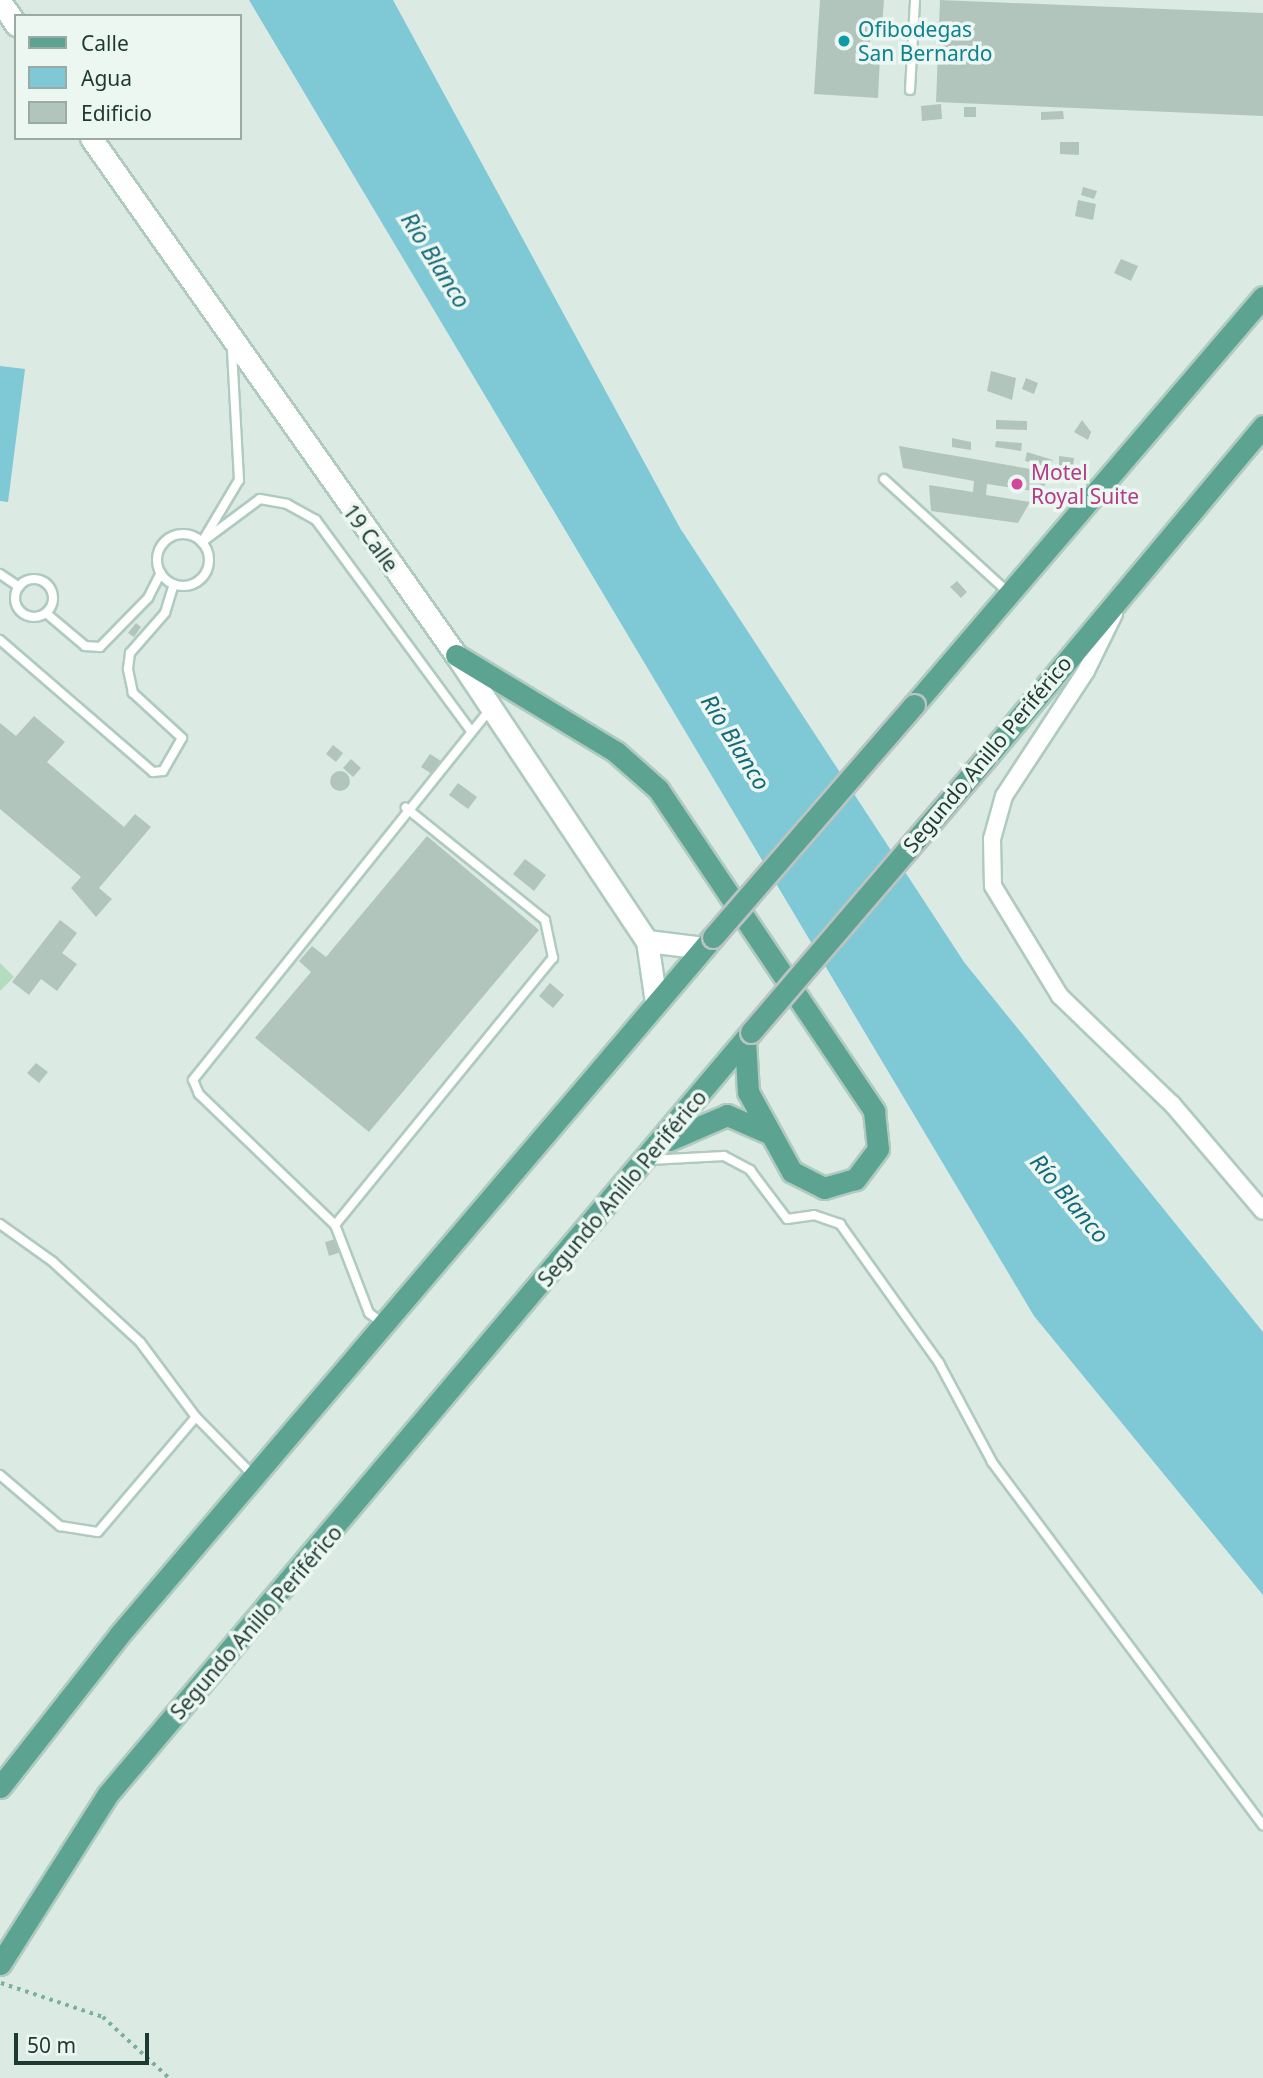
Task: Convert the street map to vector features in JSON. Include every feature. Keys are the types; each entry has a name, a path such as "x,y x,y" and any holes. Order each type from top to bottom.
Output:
{"main road":[{"path":"0,1 14,21"},
{"name":"19 Calle","path":"92,140 232,343 456,655 647,941 656,1003"},
{"path":"0,1787 381,1322 1011,596 1263,297"},
{"name":"Segundo Anillo Periférico","path":"0,1964 108,1794 985,759 1131,577 1263,426"},
{"path":"456,655 616,752 658,789 868,1099 880,1130 878,1149 855,1179 824,1188 792,1172 766,1132 744,1076 748,1036"},
{"path":"647,941 709,942"},
{"path":"649,1155 715,1117 743,1119 766,1132"}],"street":[{"path":"1131,577 1086,671 1004,796 992,839 993,886 1060,996 1172,1104 1263,1211"}],"lane":[{"path":"910,90 915,0"},
{"path":"202,542 239,480 232,343"},
{"path":"884,479 1011,596"},
{"path":"202,542 260,499 287,504 316,520 471,731"},
{"path":"46,613 53,598 48,585 28,580 19,587 15,599 23,613 46,613 85,646 100,648 148,598 160,573 157,558 166,540 187,534 202,542 210,558 205,575 191,585 174,584 160,573"},
{"path":"0,574 19,587"},
{"path":"0,640 153,772 163,771 182,738 133,693 128,669 130,653 165,613 174,584"},
{"path":"381,1322 369,1313 335,1225 199,1094 193,1080 406,808 491,707"},
{"path":"335,1225 553,958 545,920 406,808"},
{"path":"649,1155 724,1156 750,1170 787,1219 814,1215 840,1224 939,1363 992,1462 1263,1825"},
{"path":"0,1224 53,1262 140,1342 196,1417 254,1476"},
{"path":"0,1475 60,1526 98,1532 196,1417"}],"path":[{"path":"0,1982 103,2017 169,2078"}],"green space":[{"path":"0,963 14,977 0,991"}],"water":[{"name":"Río Blanco","path":"249,0 393,0 680,528 964,962 1263,1332 1263,1595 1034,1316"},
{"path":"0,366 25,369 8,502 0,501"}],"building":[{"name":"Ofibodegas San Bernardo","path":"820,0 884,0 882,26 871,25 869,56 880,57 878,98 814,94"},
{"path":"940,0 1263,13 1263,116 936,102"},
{"path":"941,104 942,119 922,121 921,106"},
{"path":"964,107 976,107 976,117 964,117"},
{"path":"1063,111 1064,119 1041,120 1041,112"},
{"path":"1060,142 1079,142 1079,155 1060,154"},
{"path":"1083,187 1097,191 1094,199 1081,195"},
{"path":"1078,200 1096,204 1093,220 1075,216"},
{"path":"1121,259 1138,266 1131,281 1114,273"},
{"path":"991,371 1016,378 1012,400 987,391"},
{"path":"1026,378 1038,383 1034,394 1022,389"},
{"path":"996,420 1027,421 1027,430 996,429"},
{"path":"1082,420 1091,432 1088,440 1074,432"},
{"path":"952,438 971,442 971,450 952,447"},
{"path":"996,441 1022,443 1021,451 995,447"},
{"name":"Motel Royal Suite","path":"899,446 1053,473 1040,492 987,484 986,495 1030,502 1018,523 931,511 929,485 973,492 974,481 903,468"},
{"path":"1027,452 1053,460 1049,467 1025,461"},
{"path":"1059,456 1074,458 1072,476 1059,472"},
{"path":"957,581 967,592 961,598 950,587"},
{"path":"136,623 141,627 134,637 128,633"},
{"path":"34,716 65,742 47,762 124,827 135,814 151,827 99,888 112,899 96,917 71,888 81,877 0,809 0,723 16,736"},
{"path":"333,745 343,753 336,762 326,754"},
{"path":"430,754 441,761 432,774 421,767"},
{"path":"351,759 361,768 353,777 343,768"},
{"path":"336,771 344,771 350,781 344,791 336,791 330,785 330,777"},
{"path":"458,783 477,797 468,809 449,795"},
{"path":"427,836 539,930 369,1132 255,1038 311,972 299,961 312,946 326,957"},
{"path":"525,859 546,875 534,891 513,874"},
{"path":"60,920 77,933 62,953 77,964 57,991 41,979 29,995 12,982"},
{"path":"550,983 564,995 553,1008 539,996"},
{"path":"36,1063 48,1072 39,1083 27,1073"},
{"path":"339,1238 344,1251 329,1256 325,1242"}],"place":[{"name":"Ofibodegas San Bernardo","path":"844,41"},
{"name":"Motel Royal Suite","path":"1017,484"}]}
